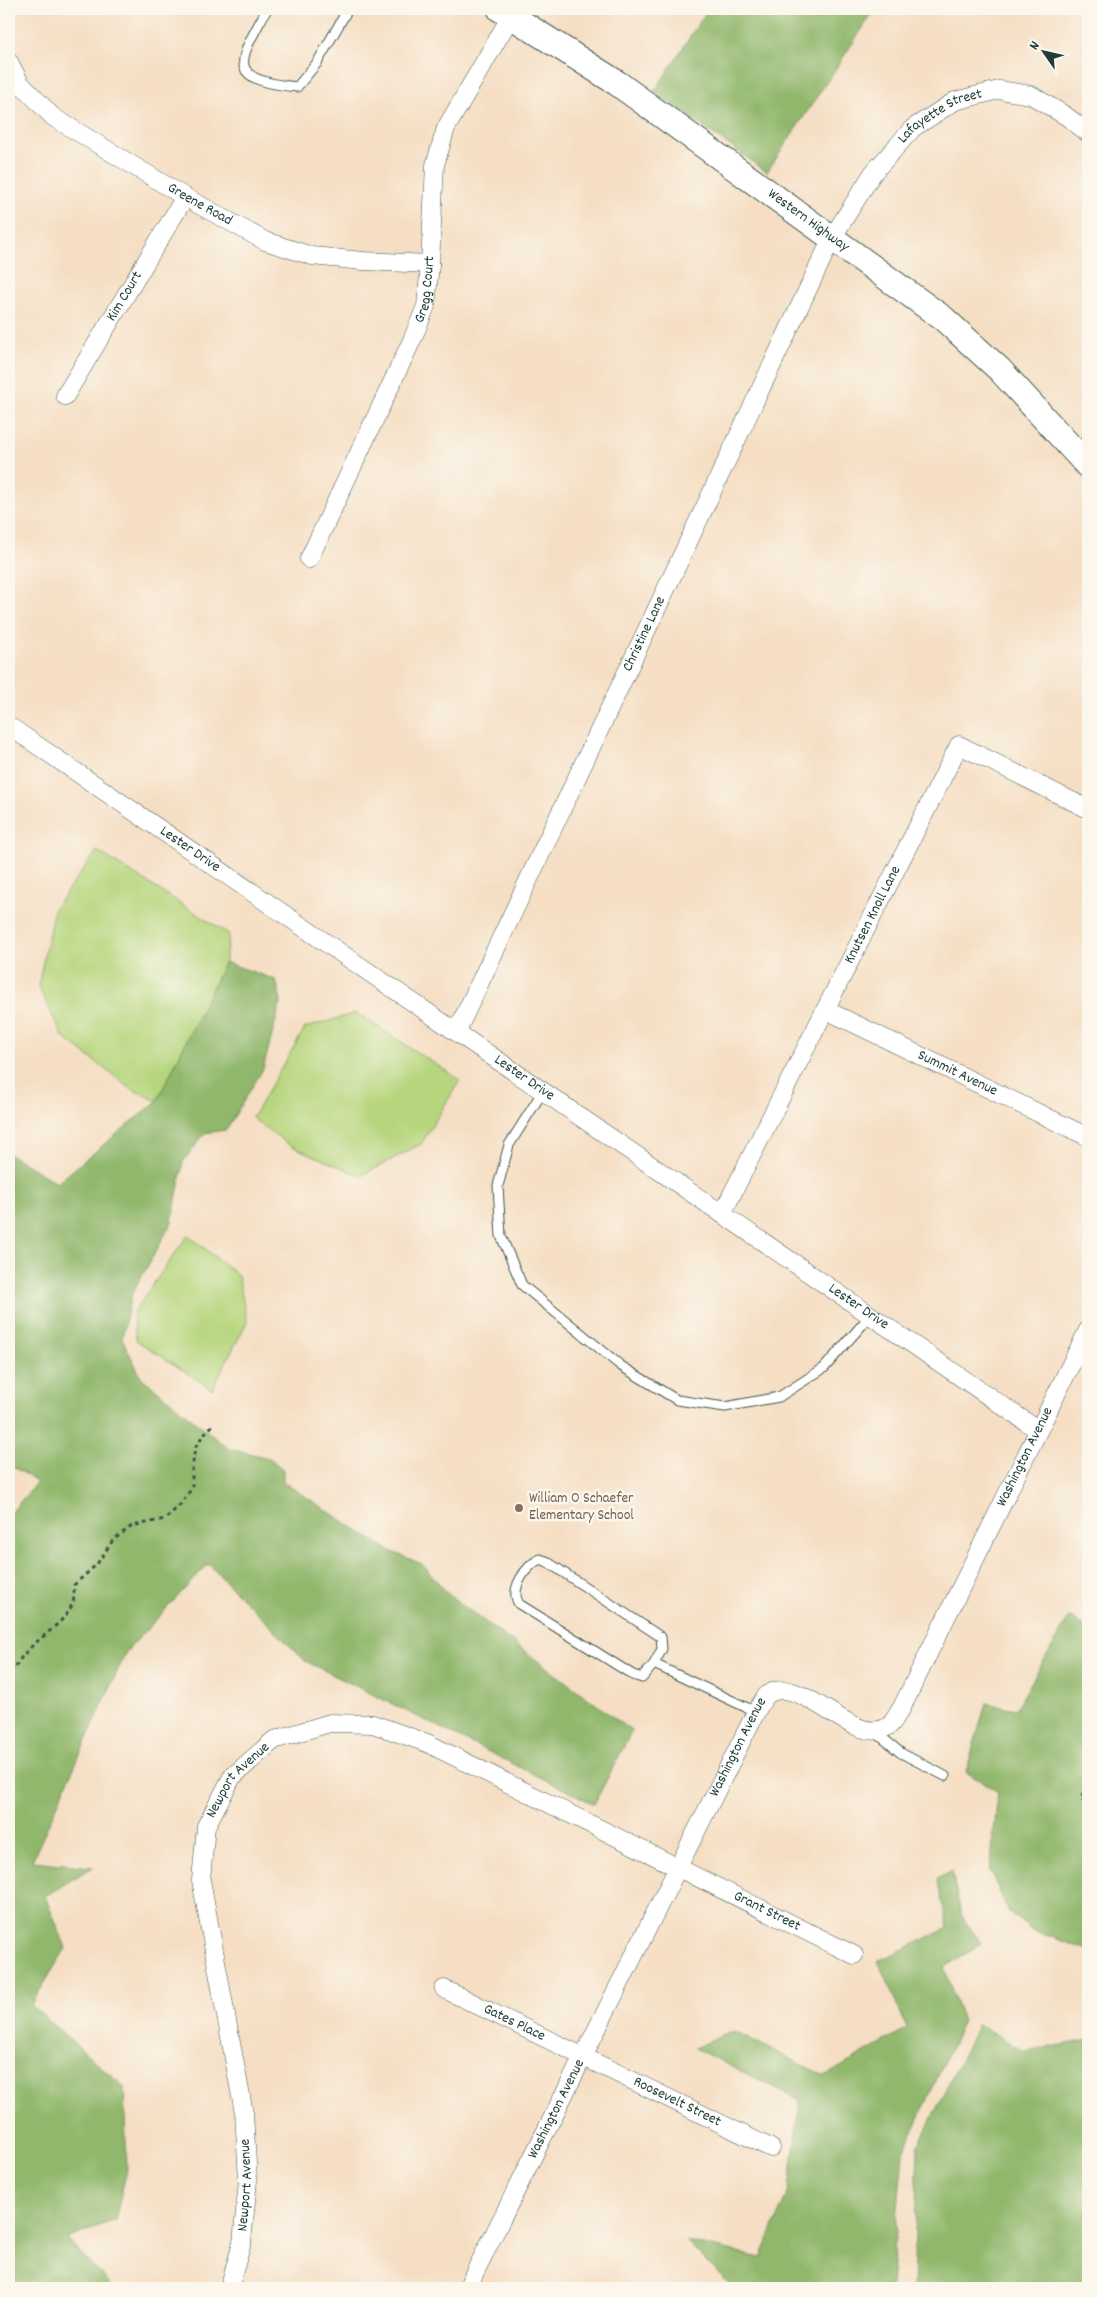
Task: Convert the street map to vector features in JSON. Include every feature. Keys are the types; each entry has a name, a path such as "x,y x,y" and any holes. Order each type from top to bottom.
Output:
{"street":[{"name":"Western Highway","path":"506,12 617,83 944,319 1000,370 1088,466"},
{"name":"Gregg Court","path":"309,559 412,340 426,306 435,165 446,128 506,12"},
{"name":"Greene Road","path":"9,62 20,83 53,117 185,197 265,241 312,256 363,261 430,264"},
{"name":"Lafayette Street","path":"832,238 873,173 913,128 955,101 998,90 1031,95 1066,116 1088,133"},
{"name":"Kim Court","path":"65,396 185,197"},
{"name":"Christine Lane","path":"457,1031 832,238"},
{"name":"Lester Drive","path":"9,726 1038,1430"},
{"name":"Knutsen Knoll Lane","path":"722,1214 959,745 1088,809"},
{"name":"Summit Avenue","path":"826,1010 1088,1137"},
{"name":"Washington Avenue","path":"467,2288 756,1712 767,1695 780,1689 796,1693 856,1726 874,1731 890,1725 901,1709 1088,1330"},
{"name":"Newport Avenue","path":"229,2288 242,2243 248,2180 244,2113 201,1880 206,1826 232,1777 274,1740 330,1724 373,1724 427,1743 679,1868"},
{"name":"Grant Street","path":"679,1868 854,1955"},
{"name":"Gates Place","path":"444,1989 582,2056"},
{"name":"Roosevelt Street","path":"582,2056 771,2148"}],"lane":[{"path":"267,9 244,52 242,63 247,73 270,85 297,87 318,63 348,9"},
{"path":"543,1091 509,1145 498,1186 501,1236 522,1285 621,1366 677,1400 725,1407 779,1397 824,1368 870,1316"},
{"path":"540,1559 546,1561 661,1637 662,1649 654,1664 642,1678 633,1675 519,1604 515,1598 515,1589 532,1564 540,1559"},
{"path":"654,1664 756,1712"},
{"path":"874,1731 901,1753 945,1776"}],"path":[{"path":"9,1670 15,1668 20,1656 48,1634 73,1604 74,1585 97,1564 113,1540 132,1526 164,1519 180,1505 192,1488 195,1448 214,1423"},
{"path":"1088,1786 1081,1799 1088,1804"}],"green space":[{"path":"708,9 885,9 872,14 767,172 654,92"},
{"path":"97,851 229,934 225,962 157,1101 131,1089 63,1037 38,986 54,909"},
{"path":"225,962 276,980 281,1001 263,1069 226,1130 205,1133 183,1162 172,1222 131,1296 122,1338 141,1377 229,1449 270,1458 283,1470 283,1482 388,1550 422,1564 449,1595 632,1731 594,1804 305,1661 208,1564 126,1652 32,1861 93,1867 45,1896 66,1948 31,2005 124,2087 127,2169 115,2220 67,2239 112,2286 108,2288 9,2288 9,1515 37,1482 9,1464 9,1154 57,1183 157,1101"},
{"path":"356,1013 460,1080 421,1144 361,1176 289,1145 252,1118 305,1028"},
{"path":"188,1235 238,1275 247,1322 212,1389 136,1340 133,1313"},
{"path":"1069,1617 1088,1628 1088,1758 1082,1770 1088,1776 1088,1950 1031,1930 1009,1912 990,1871 998,1792 966,1772 986,1703 1016,1709"},
{"path":"952,1871 961,1915 981,1943 944,1968 963,2021 903,2154 890,2288 733,2288 686,2241 760,2258 789,2190 800,2100 694,2048 734,2031 825,2076 907,2028 878,1961 948,1928 937,1879"},
{"path":"978,2024 1025,2052 1088,2040 1088,2288 913,2288 918,2146"}],"place":[{"name":"William O Schaefer Elementary School","path":"519,1508"}]}
